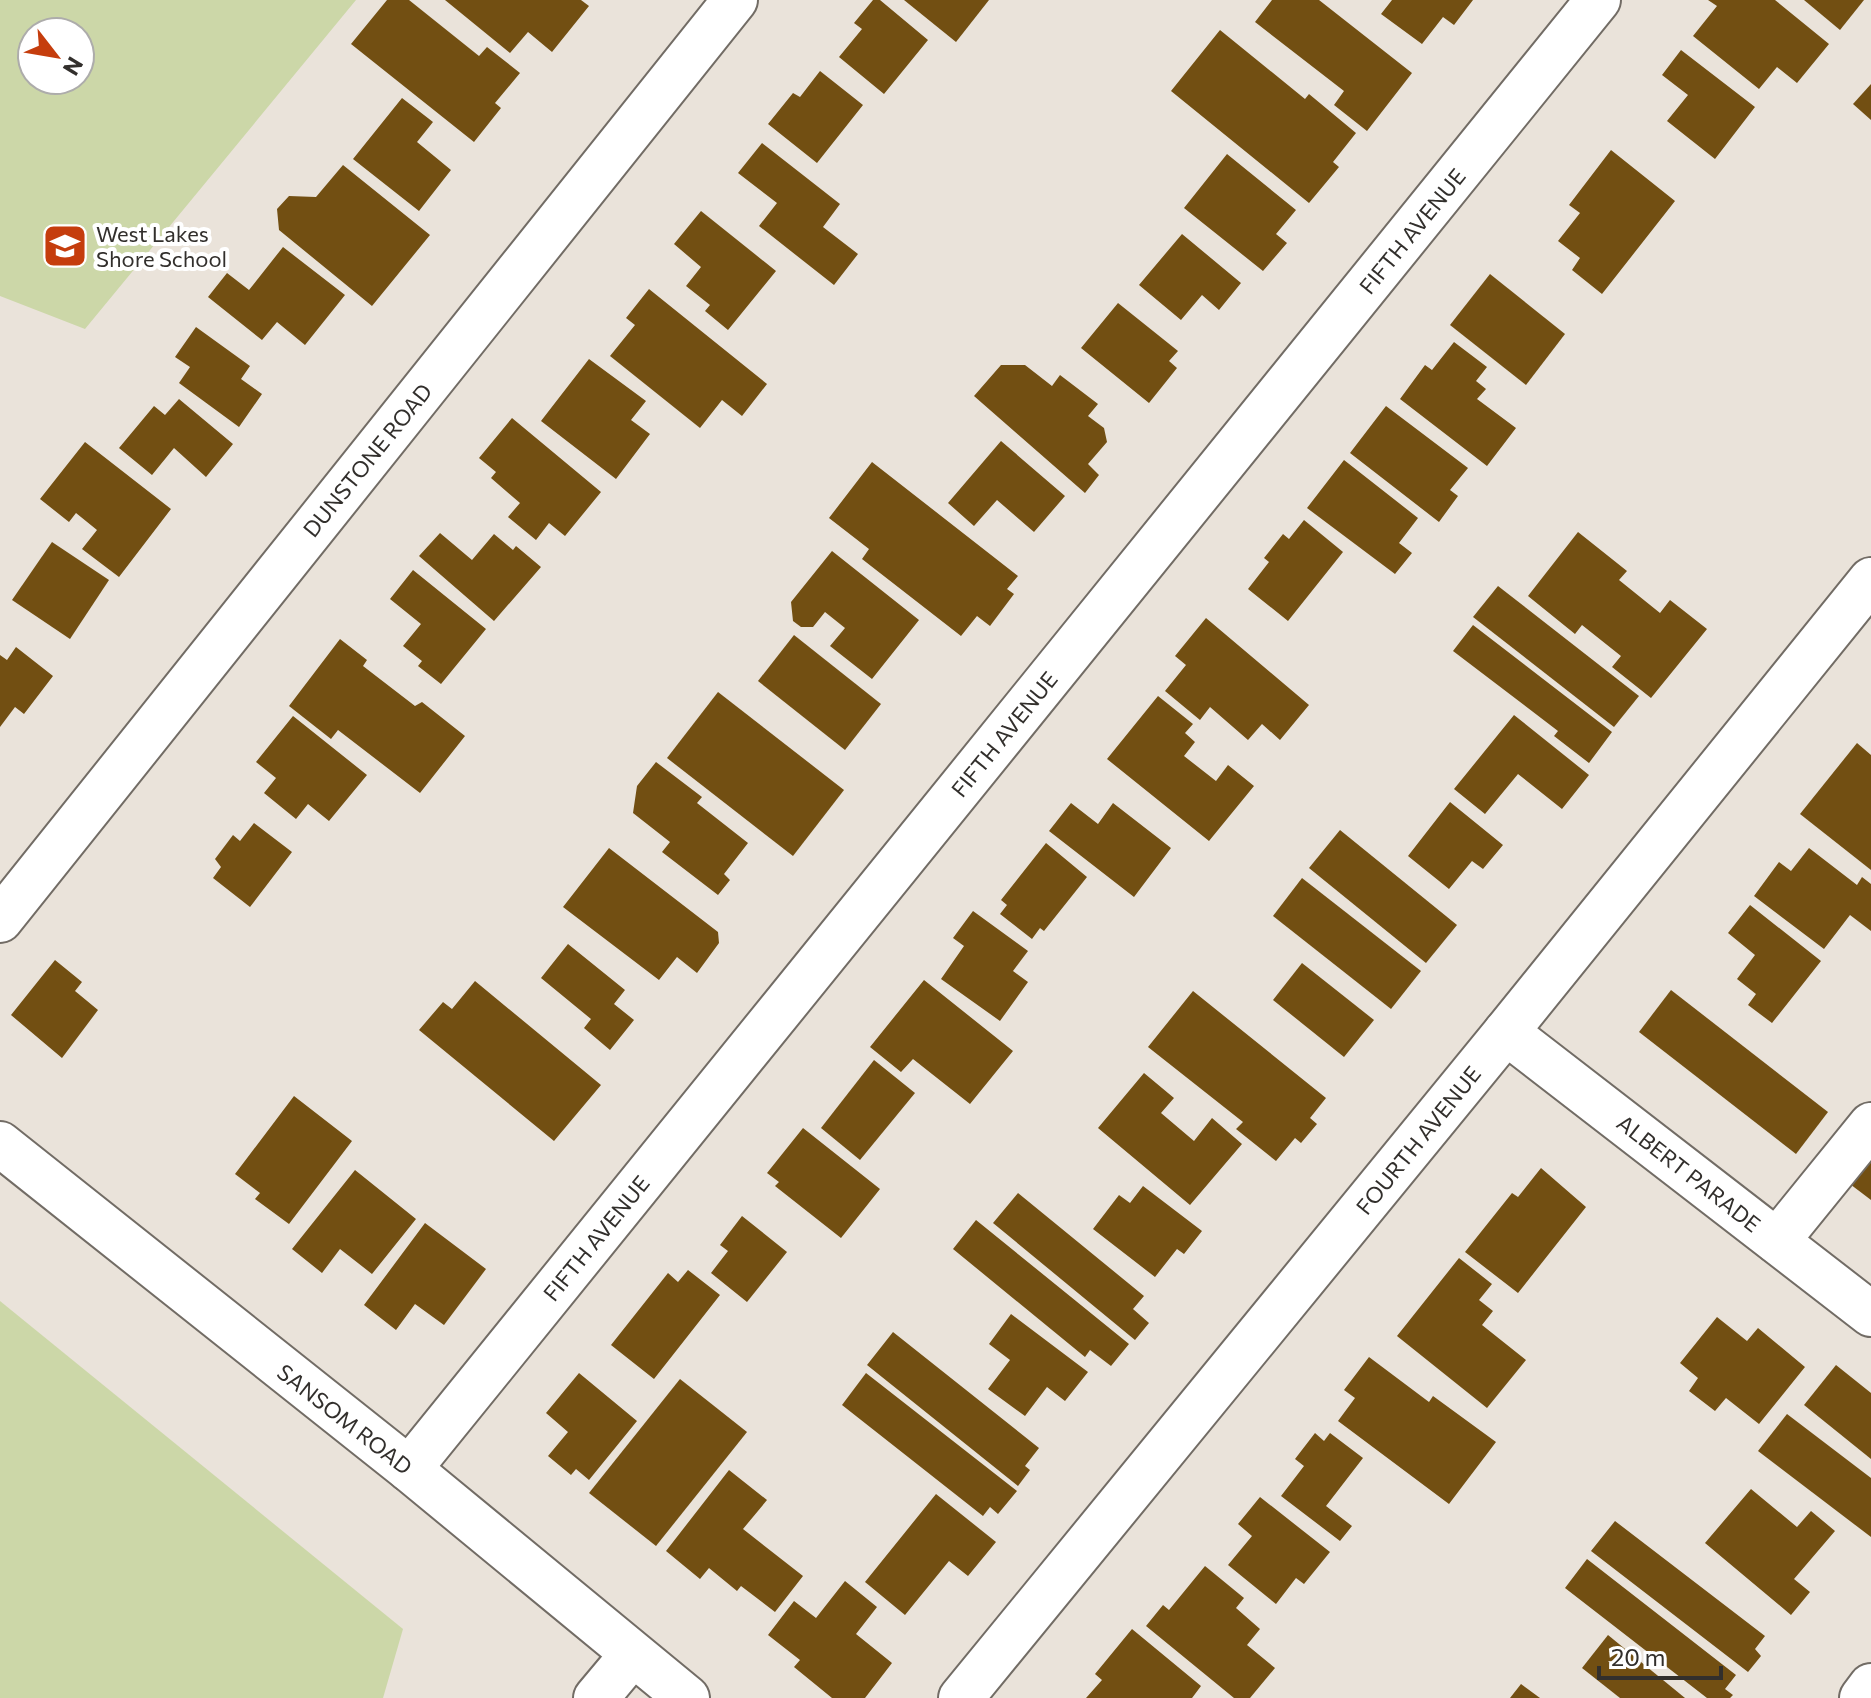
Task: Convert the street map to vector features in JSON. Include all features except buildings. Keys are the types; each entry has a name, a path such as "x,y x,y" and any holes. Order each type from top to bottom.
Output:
{"street":[{"name":"DUNSTONE ROAD","path":"0,920 735,0"},
{"name":"FIFTH AVENUE","path":"409,1469 1598,0"},
{"name":"FOURTH AVENUE","path":"961,1698 1871,580"},
{"name":"ALBERT PARADE","path":"1506,1032 1871,1314"},
{"path":"1777,1241 1871,1125"},
{"name":"SANSOM ROAD","path":"0,1144 409,1469 687,1698"},
{"path":"596,1698 632,1655"},
{"path":"1862,1698 1871,1686"}],"green space":[{"name":"West Lakes Shore School","path":"0,0 356,0 85,329 0,296"},
{"path":"0,1301 403,1629 383,1698 0,1698"}],"place":[{"name":"West Lakes Shore School","path":"65,246"}]}
